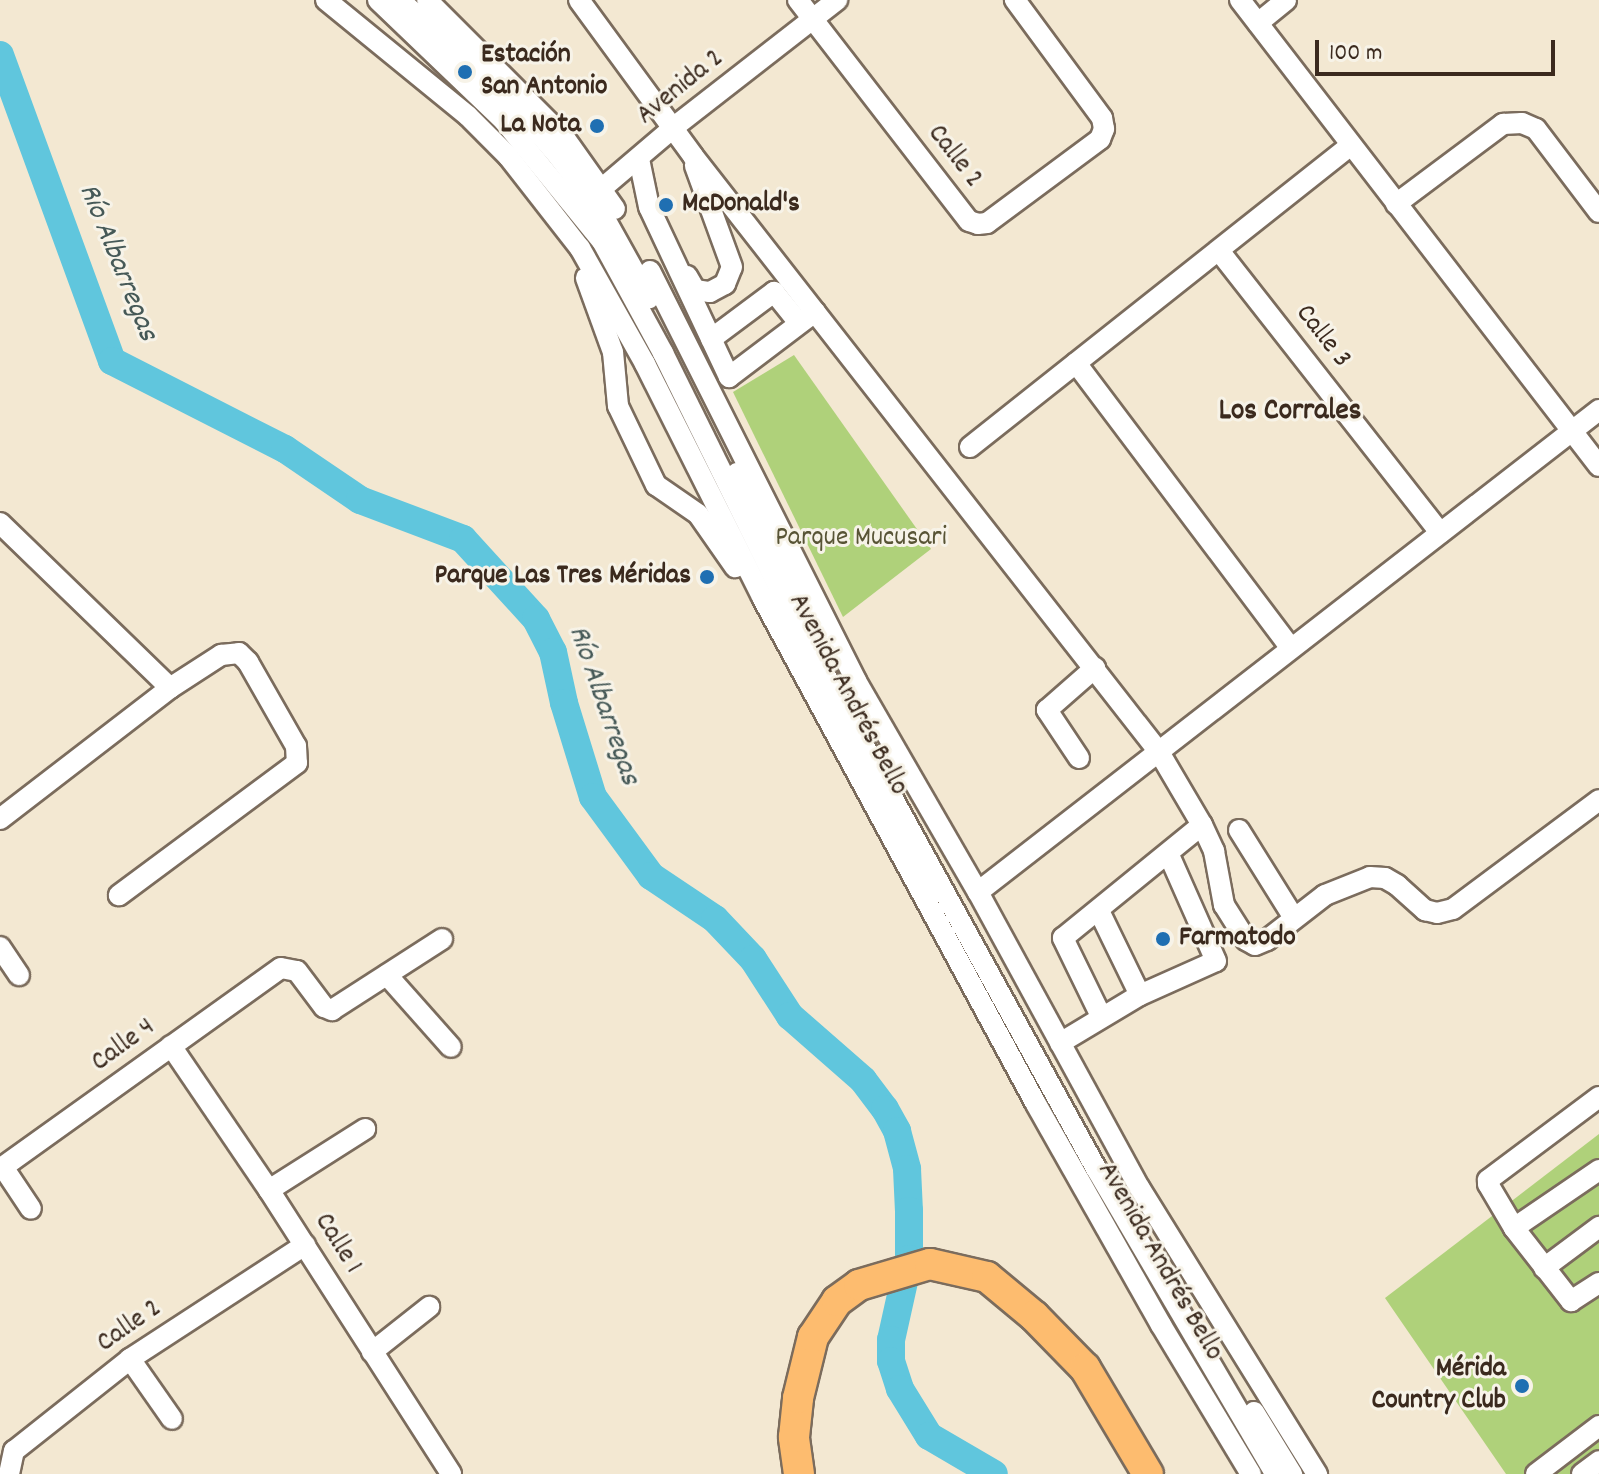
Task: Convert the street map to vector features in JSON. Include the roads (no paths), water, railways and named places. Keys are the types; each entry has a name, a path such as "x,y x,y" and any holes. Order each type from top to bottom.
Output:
{"highway":[{"path":"799,1474 794,1437 796,1411 805,1358 813,1337 837,1301 859,1285 930,1264 987,1277 1034,1316 1085,1368 1148,1474"}],"street":[{"name":"Avenida Andrés Bello","path":"326,0 642,254 856,681 978,892 1139,1187 1317,1474"},
{"path":"378,0 504,121 622,245 855,703 1132,1212 1292,1474"},
{"path":"400,0 517,108 583,204 625,281 798,626 948,895 1034,1058 1275,1474"},
{"name":"Avenida Andrés Bello","path":"427,0 513,82 564,137 583,204 580,248 645,364 762,597 1036,1104 1161,1325 1251,1474"},
{"path":"579,0 674,127 807,318 1095,668 1159,752 1202,825 1214,851 1224,905 1246,940 1255,945 1267,940 1325,895 1370,877 1385,878 1397,885 1425,910 1437,913 1453,909 1599,800"},
{"name":"Calle 2","path":"798,0 969,221 987,223 1100,139 1104,129 1102,118 1015,0"},
{"name":"Avenida 2","path":"583,204 674,127 837,0"},
{"path":"1240,0 1599,466"},
{"path":"1258,23 1286,0"},
{"path":"1396,204 1503,124 1522,123 1536,129 1599,212"},
{"path":"970,447 1350,146"},
{"path":"657,210 695,290 704,293 725,284 732,267 703,195 693,156"},
{"path":"639,159 649,207 729,377 807,318"},
{"path":"580,248 583,269 613,352 618,406 656,485 698,514 740,573 762,597"},
{"name":"Calle 3","path":"1220,252 1440,533"},
{"path":"711,339 774,292 807,318"},
{"path":"1076,363 1291,648"},
{"path":"978,892 1599,410"},
{"path":"0,523 170,688"},
{"path":"0,819 170,688 221,655 239,653 289,734 298,757 293,768 119,895"},
{"path":"1079,758 1047,710 1095,668"},
{"path":"1101,1016 1063,938 1169,855 1202,825"},
{"path":"1239,830 1294,918"},
{"path":"1060,1043 1140,995 1216,961 1169,855"},
{"path":"1099,911 1140,995"},
{"path":"442,939 387,975 451,1047"},
{"path":"0,947 19,975"},
{"name":"Calle 4","path":"1,1168 281,968 297,971 324,1007 332,1010 387,975"},
{"name":"Calle 1","path":"171,1046 305,1245 451,1474"},
{"path":"1599,1097 1488,1180 1514,1228 1571,1301 1599,1283"},
{"path":"269,1190 365,1129"},
{"path":"1,1168 31,1209"},
{"path":"1514,1228 1599,1170"},
{"path":"1544,1268 1599,1227"},
{"name":"Calle 2","path":"9,1474 9,1461 14,1451 130,1359 305,1245"},
{"path":"372,1352 429,1307"},
{"path":"130,1359 172,1419"},
{"path":"1536,1474 1599,1426"},
{"path":"1582,1474 1599,1461"}],"waterway":[{"name":"Río Albarregas","path":"0,55 112,361 285,449 360,500 463,539 536,619 553,652 564,703 593,797 651,876 715,919 753,959 790,1016 863,1080 885,1109 897,1131 907,1169 909,1211 909,1259 891,1340 891,1361 900,1389 929,1436 994,1474"}],"place":[{"name":"Estación San Antonio","path":"465,72"},
{"name":"La Nota","path":"597,126"},
{"name":"McDonald's","path":"666,205"},
{"name":"Parque Las Tres Méridas","path":"707,577"},
{"name":"Farmatodo","path":"1163,939"},
{"name":"Mérida Country Club","path":"1522,1386"}],"district":[{"name":"Los Corrales","path":"1290,413"}],"park label":[{"name":"Parque Mucusari","path":"861,539"}]}
